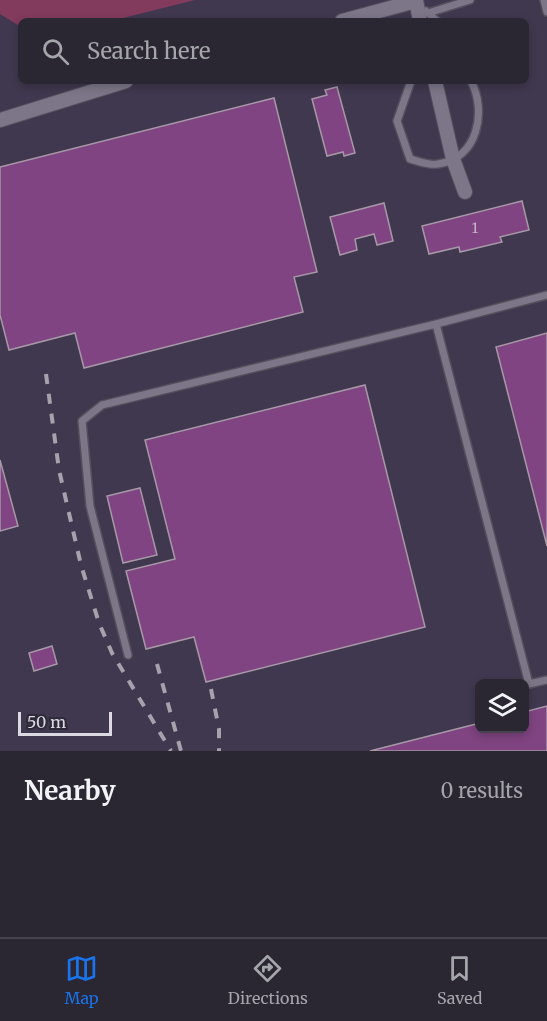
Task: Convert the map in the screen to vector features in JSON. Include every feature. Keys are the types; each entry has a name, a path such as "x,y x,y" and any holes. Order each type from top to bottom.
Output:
{"street":[{"path":"353,18 416,0 424,17"},
{"path":"0,120 116,84"},
{"path":"436,84 453,159 465,192"}],"lane":[{"path":"424,17 470,0"},
{"path":"544,0 547,12"},
{"path":"410,84 397,121 410,159 437,165 453,159 470,146 480,114 472,84"},
{"path":"128,655 90,506 82,421 87,415 102,405 547,295"},
{"path":"436,324 529,684 547,680"}],"shaded area":[{"path":"0,0 547,0 547,751 0,751"},
{"path":"0,0 195,0 123,18 18,18 18,25 0,14"}],"building":[{"path":"337,87 355,153 344,156 343,152 327,156 312,99 327,95 325,90"},
{"path":"274,98 317,272 294,277 303,312 84,368 75,333 9,350 0,315 0,167"},
{"path":"522,201 529,230 500,237 502,242 460,252 459,247 429,254 422,226"},
{"path":"384,203 393,241 377,245 374,234 355,239 357,250 340,255 330,217"},
{"path":"547,333 547,546 496,347"},
{"path":"365,385 425,627 206,682 194,637 146,649 126,571 175,559 145,440"},
{"path":"0,460 18,526 0,531"},
{"path":"140,488 157,555 123,563 107,496"},
{"path":"52,646 57,664 34,671 29,653"},
{"path":"547,706 547,751 370,751 475,724 475,733 529,733 529,711"}],"railway":[{"path":"46,374 59,470 81,565 99,623 112,653 171,751"},
{"path":"157,664 181,751"},
{"path":"211,689 219,729 219,751"}]}
